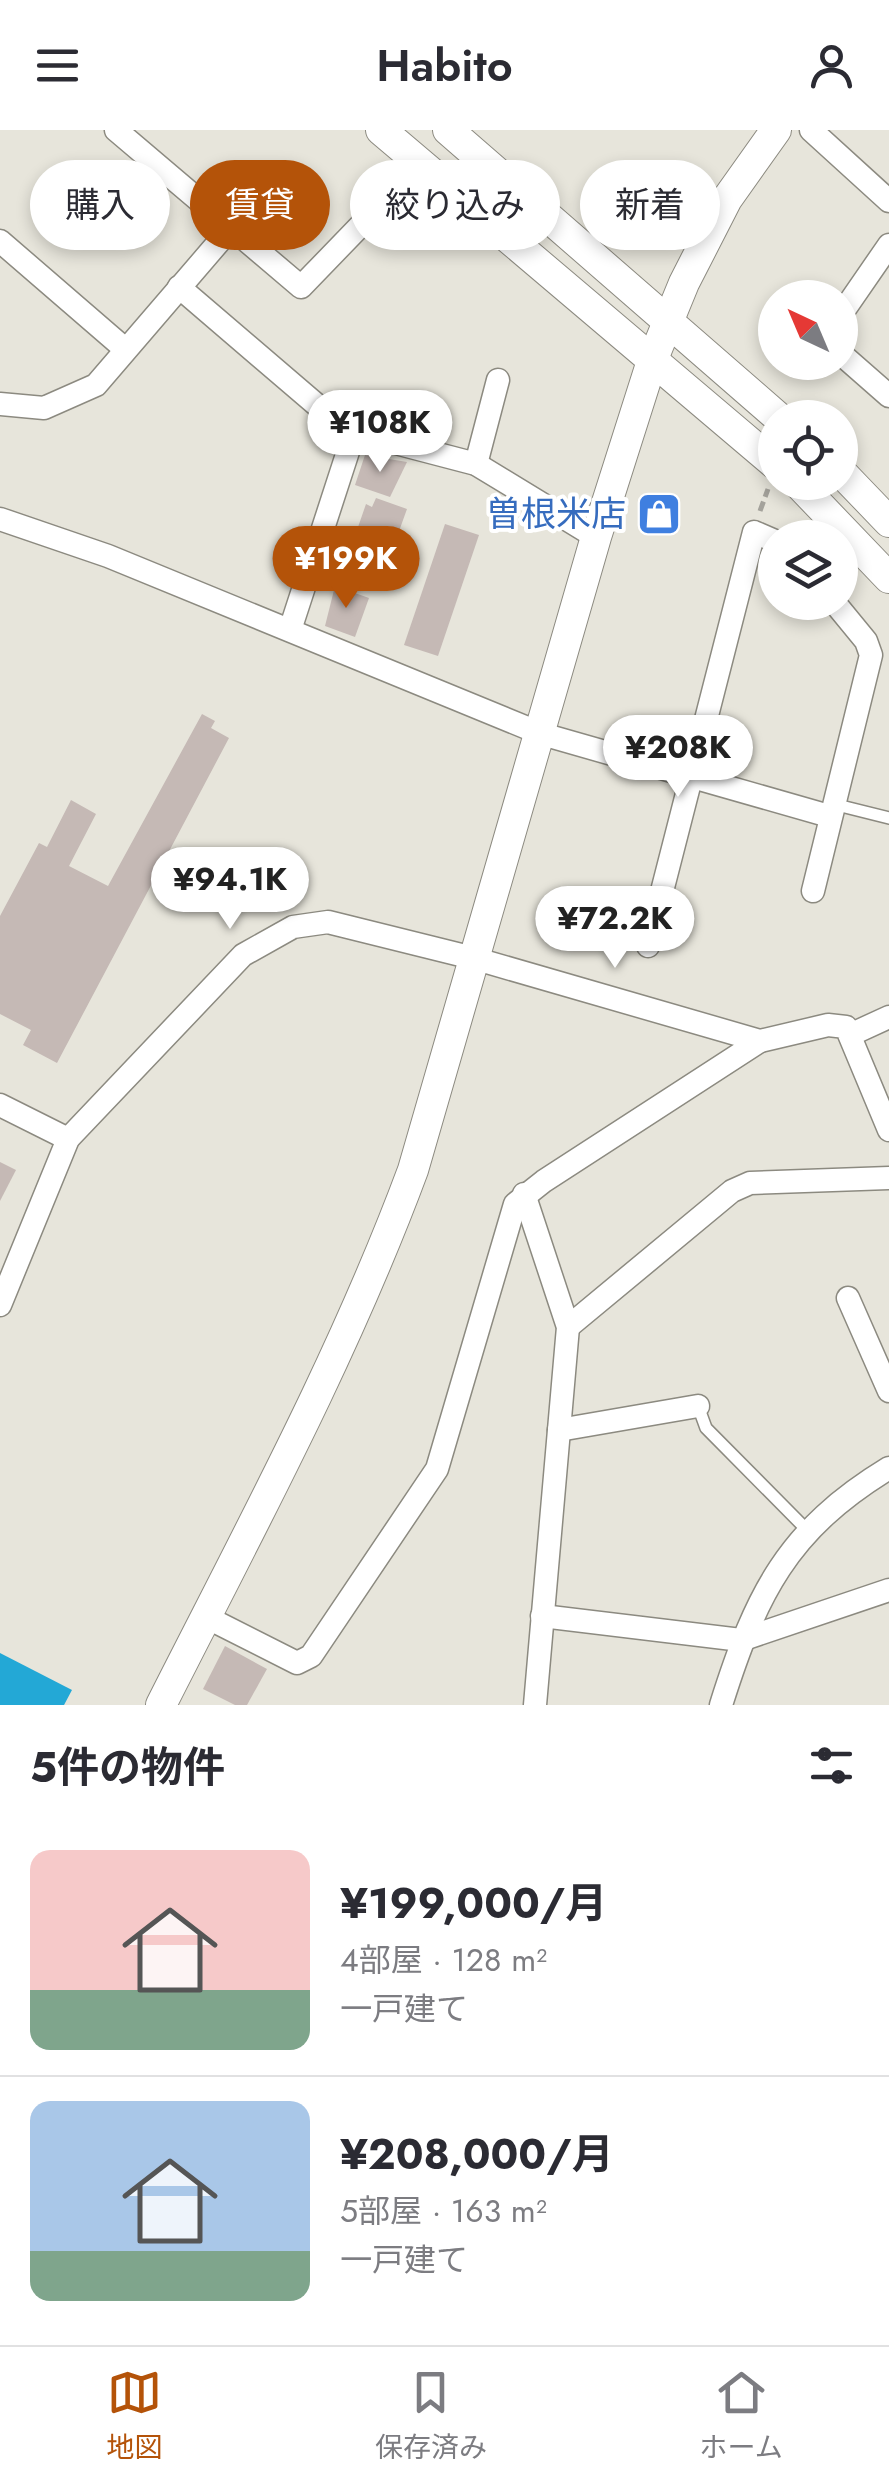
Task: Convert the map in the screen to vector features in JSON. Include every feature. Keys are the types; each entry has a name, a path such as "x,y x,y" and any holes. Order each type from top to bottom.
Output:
{"street":[{"path":"116,130 190,194"},
{"path":"380,130 415,160"},
{"path":"448,130 758,401"},
{"path":"161,1705 334,1364 376,1268 412,1170 542,734 596,537 652,361 727,199 776,130"},
{"path":"810,130 889,201"},
{"path":"256,250 301,287 350,236"},
{"path":"0,241 124,349"},
{"path":"858,290 889,244"},
{"path":"0,404 44,408 96,385 211,250"},
{"path":"521,250 758,450"},
{"path":"178,288 354,433 476,464 596,537"},
{"path":"858,369 889,396"},
{"path":"476,464 498,380"},
{"path":"290,630 354,433"},
{"path":"858,489 889,522"},
{"path":"814,500 889,578"},
{"path":"0,519 108,556 542,734 831,810"},
{"path":"648,946 754,532 758,534"},
{"path":"813,890 871,655 866,641 849,620"},
{"path":"0,1305 68,1139 242,955 278,933 328,922 473,958 760,1041"},
{"path":"852,1034 889,1018"},
{"path":"206,1617 296,1663 311,1656 437,1469 516,1204 524,1194 760,1041 828,1025 846,1027 852,1034 889,1130"},
{"path":"0,1105 68,1139"},
{"path":"568,1328 732,1191 750,1183 889,1178"},
{"path":"524,1194 568,1328 534,1705"},
{"path":"848,1298 889,1391"},
{"path":"558,1430 698,1406"},
{"path":"721,1705 742,1640 774,1572 852,1490 889,1468"},
{"path":"542,1616 742,1640 889,1590"}],"lane":[{"path":"831,810 889,818"},
{"path":"698,1406 706,1428 808,1532"}],"water":[{"path":"0,1653 72,1690 64,1705 0,1705"}],"building":[{"path":"365,455 407,462 390,497 355,485"},
{"path":"376,498 407,509 398,534 393,533 389,544 357,530 366,504 372,507"},
{"path":"445,524 479,535 438,656 404,645"},
{"path":"335,586 369,598 355,637 325,626"},
{"path":"202,714 215,721 211,728 229,738 57,1063 23,1045 31,1030 0,1014 0,916 39,843 47,847 71,800 96,814 69,866 108,886"},
{"path":"0,1162 16,1170 0,1201"},
{"path":"225,1646 267,1669 247,1705 235,1705 203,1689"}],"place":[{"name":"曽根米店","path":"659,514"}]}
